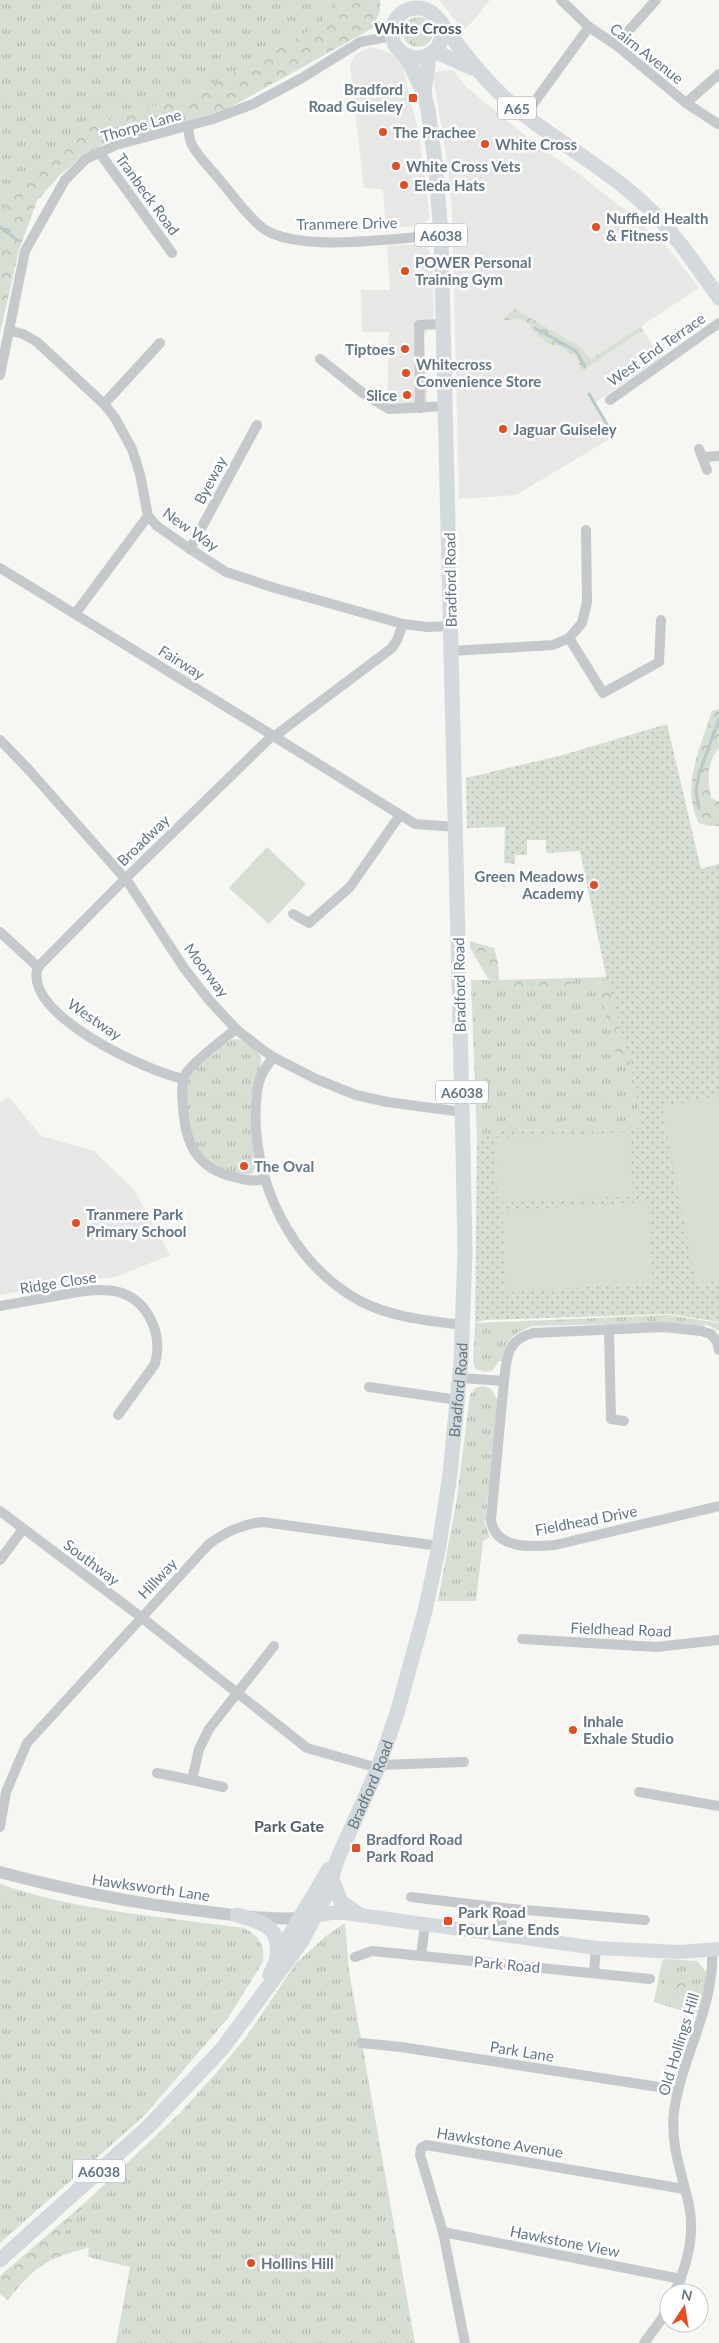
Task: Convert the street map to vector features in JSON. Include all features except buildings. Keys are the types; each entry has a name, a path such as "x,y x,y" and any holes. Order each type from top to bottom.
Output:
{"main road":[{"path":"397,0 398,16 394,24 392,36 395,44 405,55"},
{"name":"A65","path":"398,16 420,4 430,11 440,21 476,70 525,116 617,181 643,203 674,235 719,298"},
{"path":"432,54 442,37 440,21"},
{"name":"A65","path":"405,55 420,58 432,54 476,70"},
{"name":"Bradford Road","path":"424,93 432,54"},
{"name":"Bradford Road","path":"307,1917 332,1879 336,1860 379,1767 402,1696 425,1611 439,1546 458,1400 463,1325 465,1252 441,235 435,161 424,93 405,55"},
{"name":"Bradford Road","path":"307,1917 327,1870 336,1860"},
{"path":"332,1879 341,1902 360,1915"},
{"name":"Park Road","path":"307,1917 338,1912 596,1948 648,1952 716,1949"},
{"path":"237,1915 272,1929 279,1944 277,1958"},
{"name":"A6038","path":"266,1989 271,1970 277,1958 307,1917"},
{"name":"A6038","path":"0,2260 148,2127 222,2049 302,1941 307,1917"}],"street":[{"name":"Cairn Avenue","path":"561,0 589,27 616,45 686,103 718,124"},
{"path":"616,45 656,0"},
{"name":"Cairn Avenue","path":"525,116 589,27"},
{"name":"Thorpe Lane","path":"0,375 25,251 65,180 86,159 116,145 188,126 253,104 302,78 360,42 392,36"},
{"name":"Cairn Avenue","path":"686,103 719,74"},
{"name":"Tranmere Drive","path":"188,126 192,144 239,203 260,225 280,236 295,241 347,241 441,235"},
{"name":"Tranbeck Road","path":"99,152 172,253"},
{"path":"420,408 419,325 443,324"},
{"name":"West End Terrace","path":"610,400 719,324"},
{"name":"New Way","path":"10,331 23,334 37,342 104,404 116,418 132,449 140,474 148,516 157,526 190,549 226,572 242,579 403,624 427,627 451,626"},
{"path":"104,404 160,343"},
{"path":"320,359 364,394 389,409 445,406"},
{"name":"Byeway","path":"190,549 257,425"},
{"path":"707,470 701,453 719,456"},
{"path":"75,614 148,516"},
{"path":"451,651 553,645 569,638 582,622 588,602 586,530"},
{"name":"Fairway","path":"0,568 415,824 456,827"},
{"path":"569,638 604,694 638,676 659,662 661,620"},
{"name":"Broadway","path":"38,967 125,879 274,736 392,648 403,624"},
{"name":"Moorway","path":"0,740 125,879 184,968 209,1000 236,1029 273,1057 316,1079 356,1095 387,1102 462,1112"},
{"path":"293,914 309,923 350,887 400,815"},
{"path":"0,932 38,967"},
{"name":"Westway","path":"38,967 36,972 38,988 61,1016 107,1047 170,1076 184,1079"},
{"path":"236,1029 192,1066 184,1079 184,1118 188,1137 196,1155 209,1167 226,1175 250,1180 264,1179"},
{"path":"273,1057 262,1075 256,1097 257,1138 264,1179 292,1237 320,1272 344,1291 362,1302 385,1310 446,1324 463,1325"},
{"name":"Ridge Close","path":"0,1306 95,1289 122,1293 139,1303 148,1315 157,1335 157,1356 155,1364 118,1415"},
{"name":"Fieldhead Drive","path":"719,1350 712,1334 664,1327 533,1332 521,1336 512,1344 507,1356 491,1520 494,1532 505,1541 534,1546 555,1545 719,1506"},
{"path":"609,1328 611,1419 624,1421"},
{"path":"460,1378 504,1381"},
{"path":"369,1387 458,1400"},
{"name":"Southway","path":"0,1511 140,1617 307,1748 379,1767 464,1762"},
{"name":"Hillway","path":"0,1826 6,1792 27,1743 140,1617 209,1544 226,1532 247,1524 263,1522 283,1523 439,1546"},
{"path":"0,1560 23,1529"},
{"name":"Fieldhead Road","path":"522,1640 656,1647 719,1640"},
{"path":"192,1780 202,1741 237,1692 274,1646"},
{"path":"157,1773 222,1787"},
{"path":"639,1792 719,1806"},
{"name":"Hawksworth Lane","path":"0,1872 68,1890 139,1903 270,1919 307,1917"},
{"path":"411,1897 503,1908 645,1920"},
{"name":"Park Road","path":"500,1935 503,1908"},
{"path":"421,1956 425,1925"},
{"path":"594,1972 596,1948"},
{"name":"Old Hollings Hill","path":"679,2283 689,2251 691,2226 689,2205 677,2162 673,2130 678,2090 711,1987 716,1949"},
{"name":"Park Road","path":"355,1957 372,1951 650,1979"},
{"name":"Park Lane","path":"361,2043 401,2047 678,2090"},
{"name":"Hawkstone Avenue","path":"465,2343 443,2232 420,2155 421,2148 426,2144 684,2189"},
{"name":"Hawkstone View","path":"443,2232 681,2279"},
{"path":"644,2343 659,2321"}],"shaded area":[{"path":"439,0 490,0 463,30"},
{"path":"370,47 388,52 400,61 403,69 419,134 428,202 429,219 421,226 386,228 383,189 364,188 350,65 356,54"},
{"path":"454,71 465,86 544,151 567,165 627,211 670,250 699,288 591,359 580,347 533,322 521,319 577,357 581,372 643,330 661,358 593,404 613,437 516,495 459,499 452,209 447,161 433,76 435,72"},
{"path":"426,245 432,257 434,319 424,336 428,413 387,414 389,332 362,332 361,290 390,290 387,246"},
{"name":"Tranmere Park Primary School","path":"9,1097 41,1136 94,1151 134,1190 170,1255 116,1277 78,1281 0,1295 0,1103"}],"green space":[{"path":"0,0 340,0 317,27 190,97 78,126 0,215"},
{"path":"340,0 380,0 380,11 373,28 229,108 166,128 107,142 80,158 58,177 37,201 19,250 0,333 0,215 22,181 78,126 190,97 317,27"},
{"path":"418,17 424,18 432,26 432,38 424,46 418,47 412,46 404,38 403,32 404,26 412,18"},
{"path":"515,309 580,347 591,359 641,326 643,330 581,372 577,357 558,345 550,345 533,332 530,325 521,319 504,320"},
{"path":"719,709 719,748 710,765 709,778 711,798 719,802 719,826 709,826 699,823 691,795 692,781 698,752 712,711"},
{"path":"667,724 701,869 719,864 719,1322 670,1314 485,1320 475,1323 477,1140 504,1130 641,1128 632,1068 607,980 580,851 546,853 546,840 527,840 527,855 515,855 515,864 504,863 505,827 467,828 466,778 563,755"},
{"path":"267,847 306,884 269,924 229,888"},
{"path":"470,941 494,948 498,963 499,980 575,978 569,986 511,989 489,980 470,948"},
{"path":"628,971 632,1068 617,1058 598,984"},
{"path":"607,977 607,980 598,983 617,1058 632,1068 642,1129 504,1130 477,1140 471,980 489,980 511,989 569,986 575,978"},
{"name":"The Oval","path":"234,1039 250,1045 261,1058 261,1066 251,1097 251,1126 256,1165 253,1173 246,1174 234,1173 217,1165 202,1153 193,1137 187,1106 187,1086 193,1072"},
{"path":"719,1096 719,1280 696,1285 662,1107"},
{"path":"630,1132 633,1196 498,1203 495,1138"},
{"path":"648,1202 653,1283 507,1292 502,1210"},
{"path":"668,1315 719,1323 719,1331 706,1324 704,1327 666,1323 533,1326 520,1331 511,1338 505,1348 502,1361 499,1361 493,1370 485,1372 476,1369 473,1363 475,1323"},
{"path":"483,1386 491,1389 496,1398 499,1398 486,1513 487,1520 484,1521 490,1537 483,1541 476,1601 438,1601 457,1498 470,1395 475,1388"},
{"path":"0,1884 60,1901 90,1907 244,1928 254,1934 260,1941 263,1950 263,1962 228,2018 145,2115 0,2243"},
{"path":"345,1923 349,1971 415,2343 116,2343 130,2267 88,2257 89,2245 49,2253 90,2198 181,2112 217,2072 247,2036 296,1963 326,1936"},
{"path":"666,1959 697,1961 707,1973 706,1987 696,2015 654,2002 662,1961"},
{"path":"667,1977 677,1979 694,1990 690,1999 678,1996 663,1985"},
{"path":"90,2198 49,2253 89,2245 90,2247 63,2255 43,2264 27,2278 8,2300 0,2294 0,2276"}],"waterway":[{"path":"0,227 17,240"},
{"path":"535,328 576,351 585,367"},
{"path":"589,394 612,433"},
{"path":"699,808 696,791 699,774 719,719"}],"place":[{"name":"Bradford Road Guiseley","path":"413,98"},
{"name":"The Prachee","path":"383,132"},
{"name":"White Cross","path":"485,144"},
{"name":"White Cross Vets","path":"396,166"},
{"name":"Eleda Hats","path":"404,185"},
{"name":"Nuffield Health & Fitness","path":"596,227"},
{"name":"POWER Personal Training Gym","path":"405,271"},
{"name":"Tiptoes","path":"405,349"},
{"name":"Whitecross Convenience Store","path":"406,373"},
{"name":"Slice","path":"407,395"},
{"name":"Jaguar Guiseley","path":"503,429"},
{"name":"Green Meadows Academy","path":"594,885"},
{"name":"The Oval","path":"244,1166"},
{"name":"Tranmere Park Primary School","path":"76,1223"},
{"name":"Inhale Exhale Studio","path":"573,1730"},
{"name":"Bradford Road Park Road","path":"356,1848"},
{"name":"Park Road Four Lane Ends","path":"448,1921"},
{"name":"Hollins Hill","path":"251,2263"}],"district":[{"name":"White Cross","path":"418,27"},
{"name":"Park Gate","path":"289,1825"}]}
